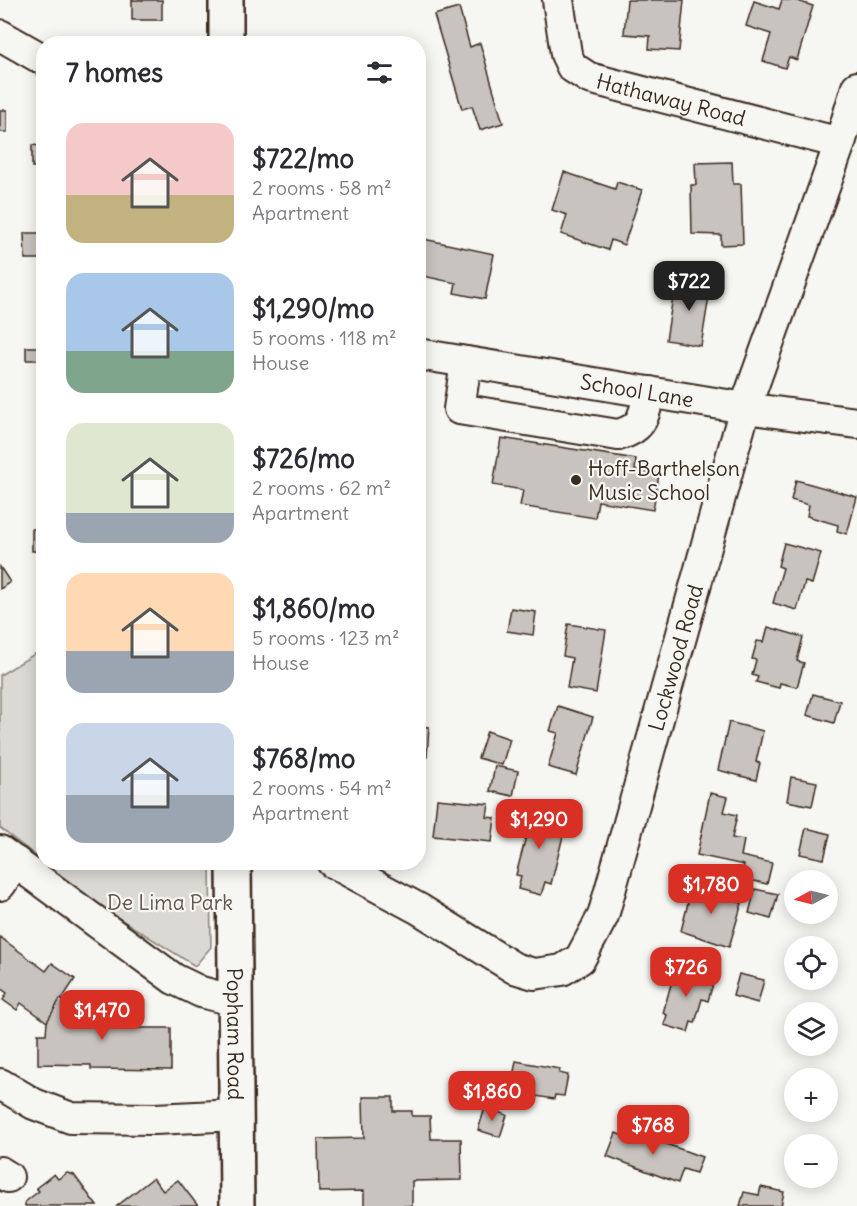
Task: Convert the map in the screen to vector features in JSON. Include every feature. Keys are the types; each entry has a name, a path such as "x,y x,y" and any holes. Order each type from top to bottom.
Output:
{"main road":[{"path":"226,0 226,36"},
{"name":"Popham Road","path":"234,870 237,1206"}],"street":[{"name":"Hathaway Road","path":"558,0 566,54 572,66 589,78 840,143"},
{"path":"0,35 36,55"},
{"name":"Lockwood Road","path":"347,870 419,909 514,968 534,974 548,973 562,970 580,959 603,916 745,408 840,143 857,87"},
{"name":"School Lane","path":"426,355 745,408 857,423"},
{"path":"466,362 459,409 618,435 633,431 641,422 650,392"},
{"path":"592,430 600,384"},
{"path":"5,866 174,979 201,992 236,1001"},
{"path":"0,1084 34,1104 71,1118 155,1119 237,1116"}],"green space":[{"path":"36,653 36,856 0,828 0,675"},
{"name":"De Lima Park","path":"53,870 210,870 211,947 195,966 101,907"}],"building":[{"path":"132,0 162,0 162,20 132,20"},
{"path":"627,0 684,0 679,51 649,49 650,36 624,34"},
{"path":"782,0 794,0 813,6 797,60 789,57 785,68 763,61 771,34 746,26 754,1 779,9"},
{"path":"459,8 470,47 480,43 503,123 480,130 472,106 462,109 434,15"},
{"path":"0,110 7,110 7,132 0,132"},
{"path":"32,145 36,145 36,167 32,167"},
{"path":"732,162 733,184 741,184 743,244 721,245 721,235 692,234 691,185 696,185 695,163"},
{"path":"564,172 615,189 617,182 642,190 624,245 611,240 608,250 561,234 567,215 552,210"},
{"path":"24,233 36,233 36,259 25,259"},
{"path":"426,239 494,254 485,299 454,293 456,283 426,277"},
{"path":"676,278 711,284 701,346 666,340"},
{"path":"26,347 36,347 36,360 26,360"},
{"name":"Hoff-Barthelson Music School","path":"501,438 636,459 635,470 659,474 653,510 598,501 595,518 520,506 523,490 493,485"},
{"path":"796,480 857,497 847,534 837,531 838,525 807,516 809,505 791,500"},
{"path":"32,529 36,529 36,551 32,551"},
{"path":"784,543 821,553 812,584 805,582 797,610 773,603 783,568 778,566"},
{"path":"0,567 10,582 0,589"},
{"path":"511,608 536,612 533,635 507,631"},
{"path":"568,624 606,630 596,693 567,688 572,658 563,656"},
{"path":"768,627 803,637 797,661 804,663 797,687 780,683 779,688 756,682 758,677 752,675 756,660 752,659 757,641 764,642"},
{"path":"813,694 840,701 834,723 807,715"},
{"path":"558,706 593,717 576,775 548,767 558,733 550,731"},
{"path":"729,722 763,731 756,762 760,763 756,780 718,770"},
{"path":"426,727 429,727 426,757"},
{"path":"487,731 510,739 502,765 478,758"},
{"path":"495,766 518,771 513,796 490,791"},
{"path":"791,777 817,782 812,806 787,801"},
{"path":"710,793 728,797 724,812 737,815 732,838 744,840 741,856 772,863 767,884 741,878 744,865 697,855"},
{"path":"437,799 489,804 487,817 495,818 492,842 433,836"},
{"path":"530,805 559,812 553,833 563,836 551,884 545,882 541,895 518,889 521,876 516,875 528,829 524,827"},
{"path":"806,828 830,834 824,859 800,854"},
{"path":"693,883 721,891 719,896 742,903 729,947 681,931"},
{"path":"755,889 778,894 771,919 749,913"},
{"path":"0,937 46,971 52,963 75,979 47,1022 21,1003 17,1010 3,1000 7,993 0,988"},
{"path":"676,966 715,977 708,1001 702,999 695,1023 691,1022 688,1032 664,1025 667,1015 663,1013"},
{"path":"739,974 764,980 758,1003 733,996"},
{"path":"60,999 78,1011 97,1009 97,1001 120,1001 120,1028 171,1028 171,1070 91,1069 91,1065 38,1064 38,1034 46,1034 47,1022"},
{"path":"516,1061 560,1069 559,1073 568,1075 564,1096 555,1095 554,1099 510,1092"},
{"path":"363,1097 393,1097 393,1111 412,1111 412,1116 430,1116 431,1139 461,1139 462,1180 412,1181 412,1206 364,1206 364,1191 319,1192 318,1139 364,1138"},
{"path":"485,1108 507,1115 500,1137 478,1130"},
{"path":"631,1131 702,1157 696,1173 683,1169 678,1183 607,1156 616,1133 628,1138"},
{"path":"67,1173 74,1175 97,1206 25,1206 25,1202 39,1191 36,1188 54,1174 58,1179"},
{"path":"153,1178 163,1191 178,1180 198,1206 117,1206"},
{"path":"761,1187 784,1192 781,1206 740,1206 744,1192 759,1195"}],"place":[{"name":"Hoff-Barthelson Music School","path":"576,480"}]}
